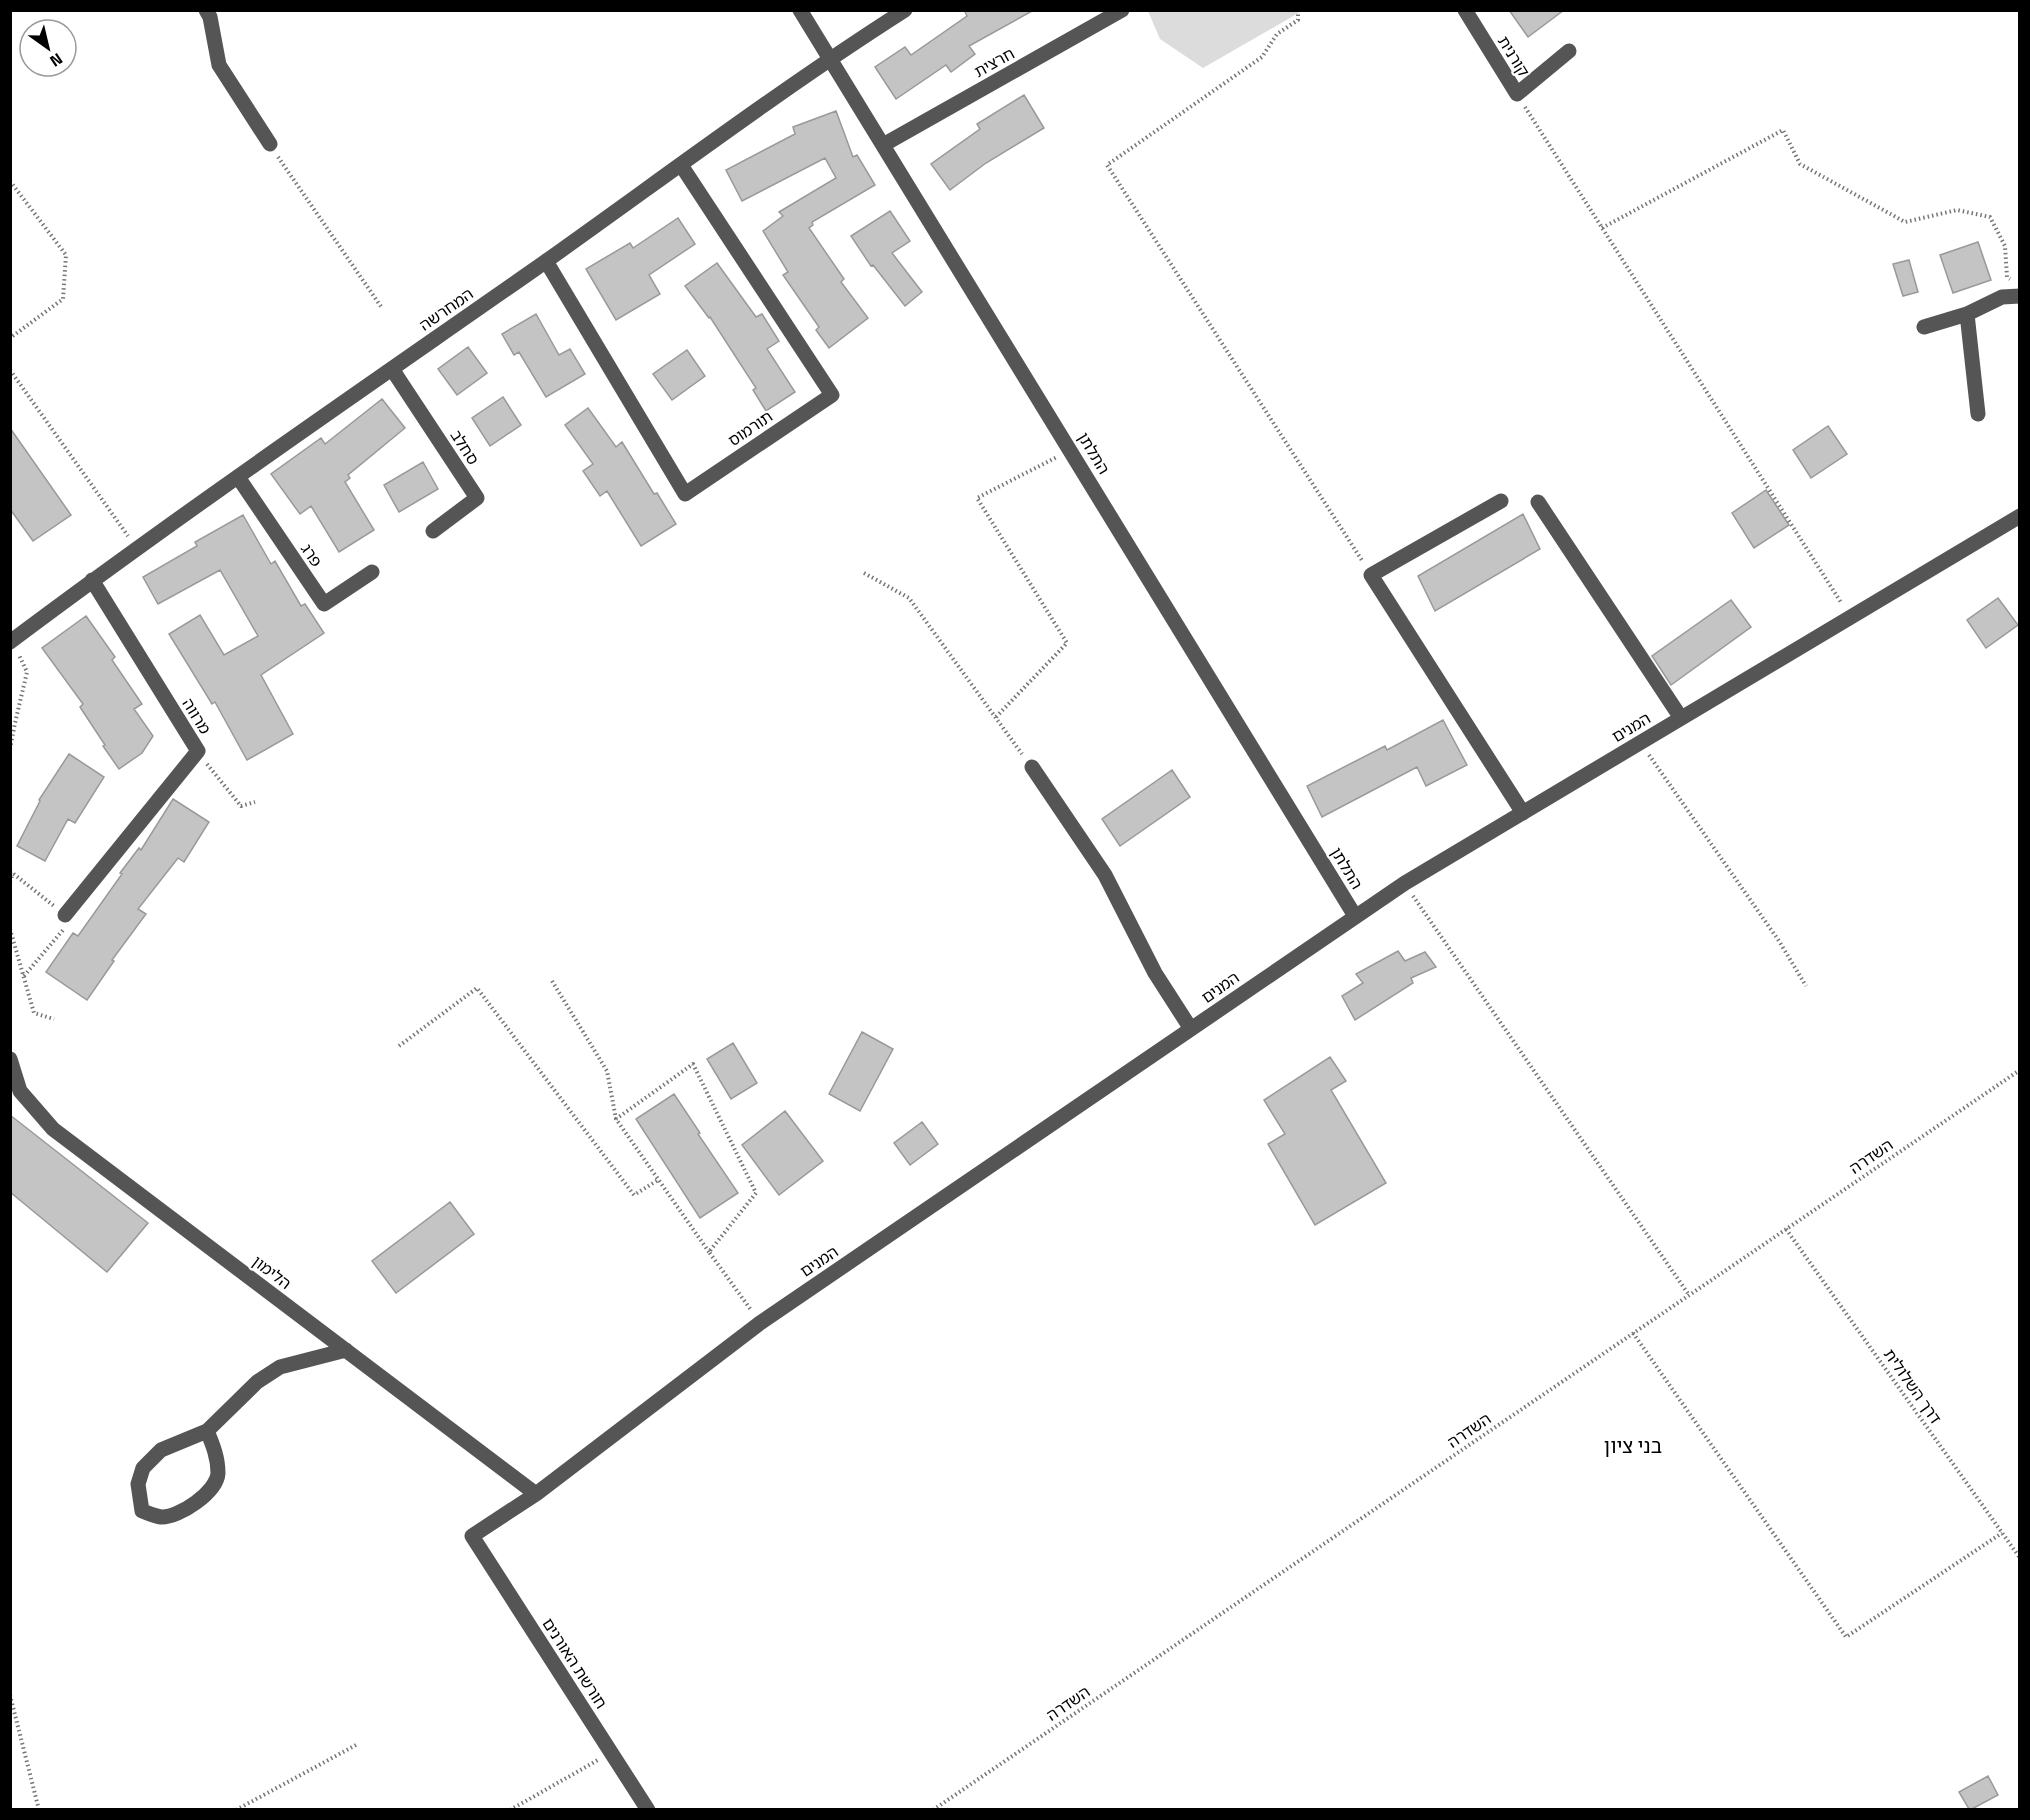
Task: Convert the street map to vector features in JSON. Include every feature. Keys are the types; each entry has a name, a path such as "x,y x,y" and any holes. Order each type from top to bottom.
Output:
{"street":[{"path":"206,10 210,17 219,65 270,144"},
{"name":"התלתן","path":"800,10 1355,916"},
{"name":"המחרשה","path":"11,642 92,580 830,58 905,10"},
{"name":"חרצית","path":"884,145 1122,10"},
{"name":"קורנית","path":"1465,10 1517,94 1569,51"},
{"name":"תורמוס","path":"546,261 685,494 832,395 681,165"},
{"path":"1924,327 1967,314 2002,297 2019,296"},
{"path":"1967,314 1978,414"},
{"name":"סחלב","path":"392,369 477,498 433,531"},
{"name":"פרג","path":"238,477 324,604 372,572"},
{"path":"1501,501 1371,575 1523,813"},
{"path":"1538,502 1682,718"},
{"name":"המנים","path":"472,1536 536,1494 760,1323 1405,883 2019,516"},
{"name":"מרווה","path":"64,915 198,751 92,580"},
{"path":"1032,767 1106,875 1155,973 1191,1029"},
{"name":"הלימון","path":"10,1059 20,1091 53,1129 536,1494"},
{"path":"207,1431 215,1450 218,1475 211,1489 195,1504 175,1514 161,1517 142,1511 138,1484 142,1468 161,1449 207,1431 257,1382 280,1367 346,1350"},
{"name":"חורשת האורנים","path":"472,1536 648,1809"}],"path":[{"path":"1298,10 1298,20 1276,34 1262,57 1107,165 1371,575"},
{"path":"1517,94 1850,617"},
{"path":"1602,228 1783,130 1800,164 1905,222 1958,210 1990,217 2005,246 2007,277 2013,281"},
{"path":"270,144 382,308"},
{"path":"10,181 66,255 63,299 10,338"},
{"path":"10,370 138,548"},
{"path":"996,717 1066,643 977,498 1071,450"},
{"path":"864,573 909,598 1032,767"},
{"path":"10,749 27,672 11,642"},
{"path":"1640,742 1779,941 1806,986"},
{"path":"198,751 241,806 255,802"},
{"path":"10,882 12,872 64,915 63,932 24,976"},
{"path":"1405,883 1689,1295"},
{"path":"10,929 34,1013 54,1019"},
{"path":"552,981 607,1071 616,1119 760,1323"},
{"path":"399,1046 477,988 634,1195 658,1179"},
{"path":"616,1119 693,1064 756,1193 709,1252"},
{"name":"השדרה","path":"933,1809 2019,1070"},
{"name":"דרך השלולית","path":"1786,1229 2019,1557"},
{"path":"1632,1333 1846,1637 2002,1533"},
{"path":"10,1695 39,1809"},
{"path":"236,1809 356,1745"},
{"path":"510,1809 611,1753"}],"shaded area":[{"path":"1148,11 1302,11 1203,68 1160,39"}],"building":[{"path":"964,10 1034,10 969,46 975,54 951,72 946,65 896,99 875,67 905,47 911,55 967,16"},
{"path":"1509,10 1564,10 1528,37"},
{"path":"1024,95 1044,128 986,163 950,190 931,164 980,129 977,124"},
{"path":"836,111 853,157 857,155 875,185 812,222 813,225 809,228 844,279 841,282 868,318 829,348 816,330 819,327 783,275 788,272 763,231 783,216 779,212 836,178 825,158 742,201 726,170 795,134 793,127"},
{"path":"890,211 910,241 892,253 922,292 905,306 873,265 871,266 851,236"},
{"path":"678,218 695,244 649,275 660,294 616,320 586,269 630,243 633,248"},
{"path":"1978,242 1991,280 1953,293 1940,255"},
{"path":"1909,260 1918,292 1903,296 1893,264"},
{"path":"717,263 756,317 762,314 779,341 767,349 795,392 766,411 753,390 756,388 710,317 685,286"},
{"path":"536,314 559,355 570,349 585,374 546,397 519,352 514,355 502,334"},
{"path":"468,347 487,373 457,395 438,369"},
{"path":"687,350 705,376 672,400 653,374"},
{"path":"503,397 521,425 490,446 472,418"},
{"path":"382,399 405,428 348,475 350,478 345,482 374,530 339,552 311,506 300,514 271,474 321,438 325,444"},
{"path":"588,408 616,447 622,442 654,494 657,493 676,524 641,546 607,491 600,496 583,471 593,464 565,425"},
{"path":"1828,426 1847,454 1811,478 1793,450"},
{"path":"10,428 71,515 33,541 10,509"},
{"path":"423,462 438,489 399,512 384,485"},
{"path":"1766,490 1789,525 1754,548 1732,513"},
{"path":"1523,514 1540,549 1435,611 1418,576"},
{"path":"243,515 271,564 275,561 301,606 305,604 324,633 261,675 293,734 247,760 215,702 212,704 169,634 200,615 224,655 258,636 220,570 158,604 143,577 197,546 195,542"},
{"path":"1998,598 2018,625 1986,648 1967,620"},
{"path":"1731,600 1751,627 1671,685 1652,656"},
{"path":"86,616 115,657 112,660 142,704 134,709 153,736 142,753 119,769 80,707 83,704 42,648"},
{"path":"1443,720 1467,765 1426,786 1417,767 1322,817 1307,786 1385,746 1387,750"},
{"path":"69,754 104,777 75,823 68,819 45,861 17,846 39,800"},
{"path":"1172,770 1190,797 1120,846 1102,819"},
{"path":"173,799 209,822 184,862 178,858 138,909 146,914 112,960 114,961 87,1000 46,972 73,933 78,936 122,874 120,873 139,848 141,850"},
{"path":"1398,951 1405,961 1425,952 1436,967 1411,978 1413,983 1355,1020 1342,996 1363,983 1356,974"},
{"path":"862,1032 893,1049 860,1111 829,1094"},
{"path":"733,1043 757,1083 731,1099 707,1059"},
{"path":"1330,1057 1346,1081 1331,1090 1386,1183 1315,1225 1268,1144 1285,1134 1264,1100"},
{"path":"674,1094 738,1193 700,1218 636,1119"},
{"path":"785,1111 823,1161 779,1195 742,1145"},
{"path":"10,1115 148,1223 107,1272 10,1192"},
{"path":"922,1122 938,1144 910,1165 894,1143"},
{"path":"450,1202 474,1234 396,1293 372,1261"},
{"path":"1988,1776 1998,1795 1969,1809 1959,1792"}],"district":[{"name":"בני ציון","path":"1633,1445"}]}
